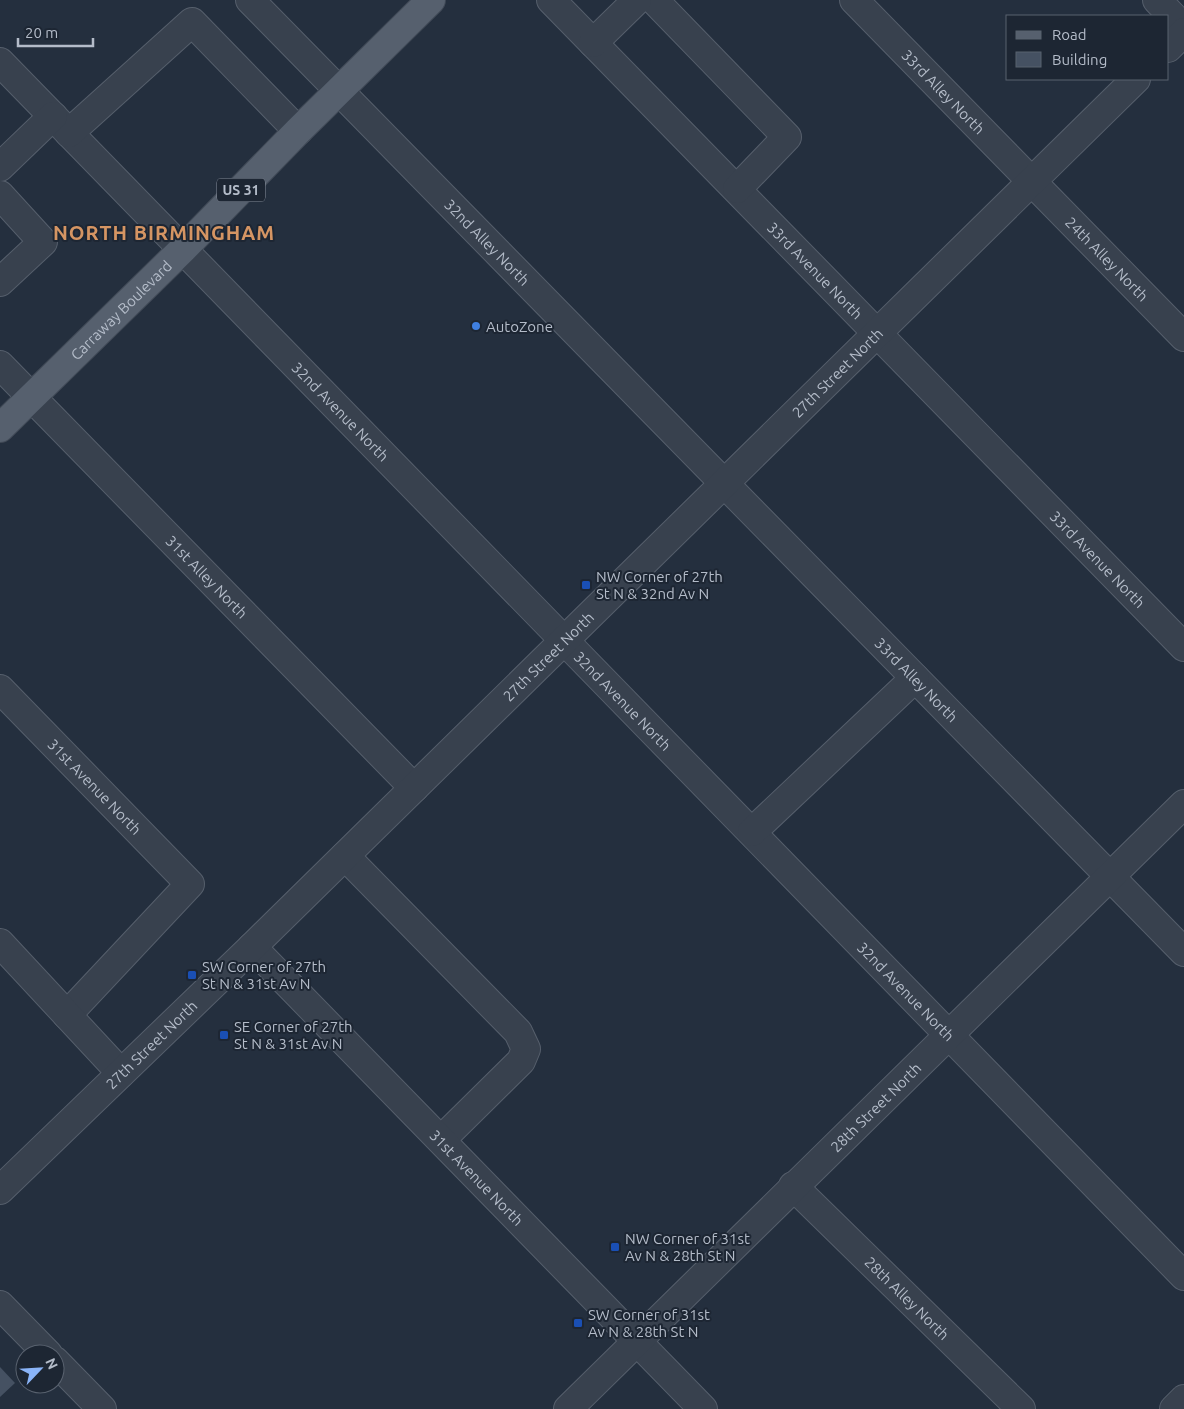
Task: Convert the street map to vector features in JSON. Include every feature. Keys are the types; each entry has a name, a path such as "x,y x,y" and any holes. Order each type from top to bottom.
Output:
{"main road":[{"name":"Carraway Boulevard","path":"0,428 183,249 298,131 431,0"}],"street":[{"name":"32nd Alley North","path":"250,0 724,484"},
{"name":"33rd Avenue North","path":"551,0 1184,647"},
{"path":"594,43 638,0"},
{"path":"654,0 787,137 736,190"},
{"name":"33rd Alley North","path":"854,0 1032,181"},
{"path":"1157,0 1184,28"},
{"path":"0,167 61,124 192,22 298,131"},
{"path":"1169,47 1184,32"},
{"name":"32nd Avenue North","path":"0,62 1184,1276"},
{"name":"27th Street North","path":"0,1190 252,947 1135,80"},
{"name":"24th Alley North","path":"1032,181 1184,336"},
{"path":"0,195 43,242 0,282"},
{"name":"31st Alley North","path":"0,365 414,788"},
{"name":"33rd Alley North","path":"724,484 1110,877"},
{"path":"752,832 915,678"},
{"name":"31st Avenue North","path":"0,689 190,884 67,1015"},
{"name":"28th Street North","path":"568,1409 1184,804"},
{"path":"345,856 518,1032 526,1049 521,1061 441,1140"},
{"path":"1110,877 1184,952"},
{"path":"0,943 121,1073"},
{"name":"31st Avenue North","path":"252,947 703,1409"},
{"name":"28th Alley North","path":"793,1186 1020,1409"},
{"path":"0,1305 38,1344"},
{"path":"65,1371 102,1409"},
{"path":"1174,1409 1184,1399"}],"building":[{"path":"0,1367 15,1383 0,1397"}],"place":[{"name":"AutoZone","path":"476,326"},
{"name":"NW Corner of 27th St N & 32nd Av N","path":"586,585"},
{"name":"SW Corner of 27th St N & 31st Av N","path":"192,975"},
{"name":"SE Corner of 27th St N & 31st Av N","path":"224,1035"},
{"name":"NW Corner of 31st Av N & 28th St N","path":"615,1247"},
{"name":"SW Corner of 31st Av N & 28th St N","path":"578,1323"}],"district":[{"name":"NORTH BIRMINGHAM","path":"164,232"}]}
